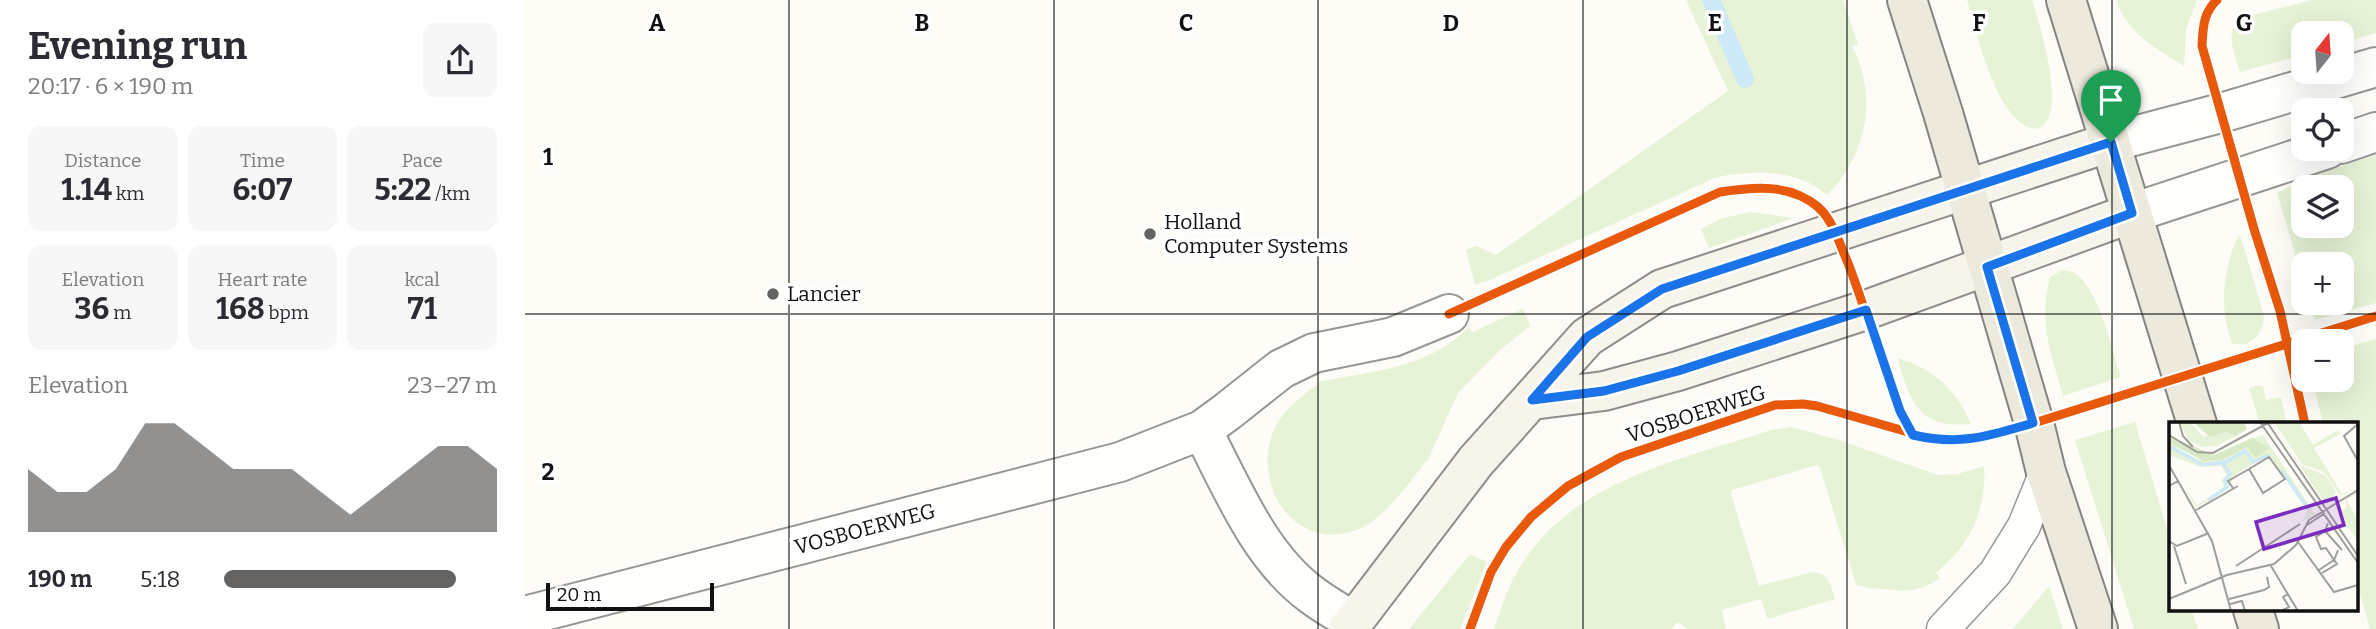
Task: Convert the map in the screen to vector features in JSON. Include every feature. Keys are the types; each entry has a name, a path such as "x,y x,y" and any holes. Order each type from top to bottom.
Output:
{"main road":[{"path":"1907,0 2046,472 2098,629"},
{"path":"2066,0 2195,422"},
{"path":"2254,612 2259,629"}],"street":[{"path":"1202,430 1242,507 1275,559 1311,595 1351,625 1476,461 1587,337 1662,289 2111,142 2376,67"},
{"path":"2354,140 2376,132"},
{"path":"1532,400 1604,391 1678,371 1810,329 2132,213 2291,161"},
{"name":"VOSBOERWEG","path":"525,616 1120,462 1202,430 1281,369 1314,353 1393,337 1449,314"}],"lane":[{"path":"1943,629 1995,573 2024,526 2046,472"}],"green space":[{"path":"1686,0 1843,0 1858,44 1852,47 1865,85 1866,105 1859,144 1840,180 1827,195 1815,186 1789,176 1746,173 1717,177 1475,285 1466,250 1476,246 1496,255 1728,91"},
{"path":"1967,0 2032,0 2045,47 2052,88 2052,106 2048,120 2039,128 2030,128 2018,121 1999,94"},
{"path":"2116,0 2197,0 2186,29 2184,66 2143,39 2127,22"},
{"path":"2312,0 2376,0 2376,33 2354,39 2354,21 2291,21 2291,58 2240,72 2232,37 2235,24 2240,18"},
{"path":"2376,155 2376,303 2354,309 2354,252 2294,252 2277,193 2291,186 2291,238 2354,238 2354,175 2313,175"},
{"path":"1751,212 1794,218 1709,248 1701,229 1723,218"},
{"path":"2238,236 2241,237 2264,316 2257,337 2246,344 2233,344 2224,304 2226,276"},
{"path":"2062,270 2073,272 2090,290 2103,320 2121,377 2063,396 2050,351 2045,309 2050,277"},
{"path":"1523,309 1530,326 1500,350 1458,393 1427,462 1372,522 1341,534 1321,533 1303,526 1287,514 1276,498 1269,478 1268,457 1272,435 1285,412 1318,384 1317,382 1379,371 1417,360 1453,341 1469,327 1472,332"},
{"path":"2314,315 2333,315 2315,320"},
{"path":"2376,339 2376,629 2370,629 2359,590 2359,422 2323,422 2315,392 2354,392 2354,345"},
{"path":"1898,358 1922,368 1942,382 1959,401 1971,424 1939,422 1923,413 1911,397"},
{"path":"2259,385 2263,387 2266,400 2281,397 2287,422 2259,422 2249,388"},
{"path":"2135,422 2169,535 2169,612 2193,612 2198,629 2134,629 2075,440"},
{"path":"1791,427 1839,440 1938,475 1957,474 1984,466 1983,497 1974,526 1958,551 1936,573 1940,578 1926,586 1907,591 1856,584 1817,465 1732,490 1731,494 1759,586 1813,572 1826,578 1835,599 1767,619 1761,599 1722,610 1726,629 1688,629 1677,622 1672,629 1494,629 1513,579 1535,546 1561,519 1592,497 1661,465 1771,430"},
{"path":"1470,554 1487,562 1460,629 1409,629"},
{"path":"2049,586 2063,629 2013,629"}],"waterway":[{"path":"1711,0 1745,79"}],"cycle path":[{"path":"2217,0 2206,16 2202,46 2280,311 2305,422"},
{"path":"1449,314 1720,192 1758,188 1783,190 1807,199 1818,207 1832,226 1848,263 1894,393 1913,434"},
{"path":"1470,629 1491,572 1506,547 1531,517 1568,486 1621,457 1775,405 1817,406 1929,438 1971,440 2034,423 2376,316"}],"place":[{"name":"Holland Computer Systems","path":"1150,234"},
{"name":"Lancier","path":"773,294"}],"route":[{"path":"2111,142 2132,213 1987,267 2033,423 1971,440 1958,441 1913,435 1900,411 1866,310 1678,371 1604,391 1532,400 1587,337 1662,289 2111,142"}]}
